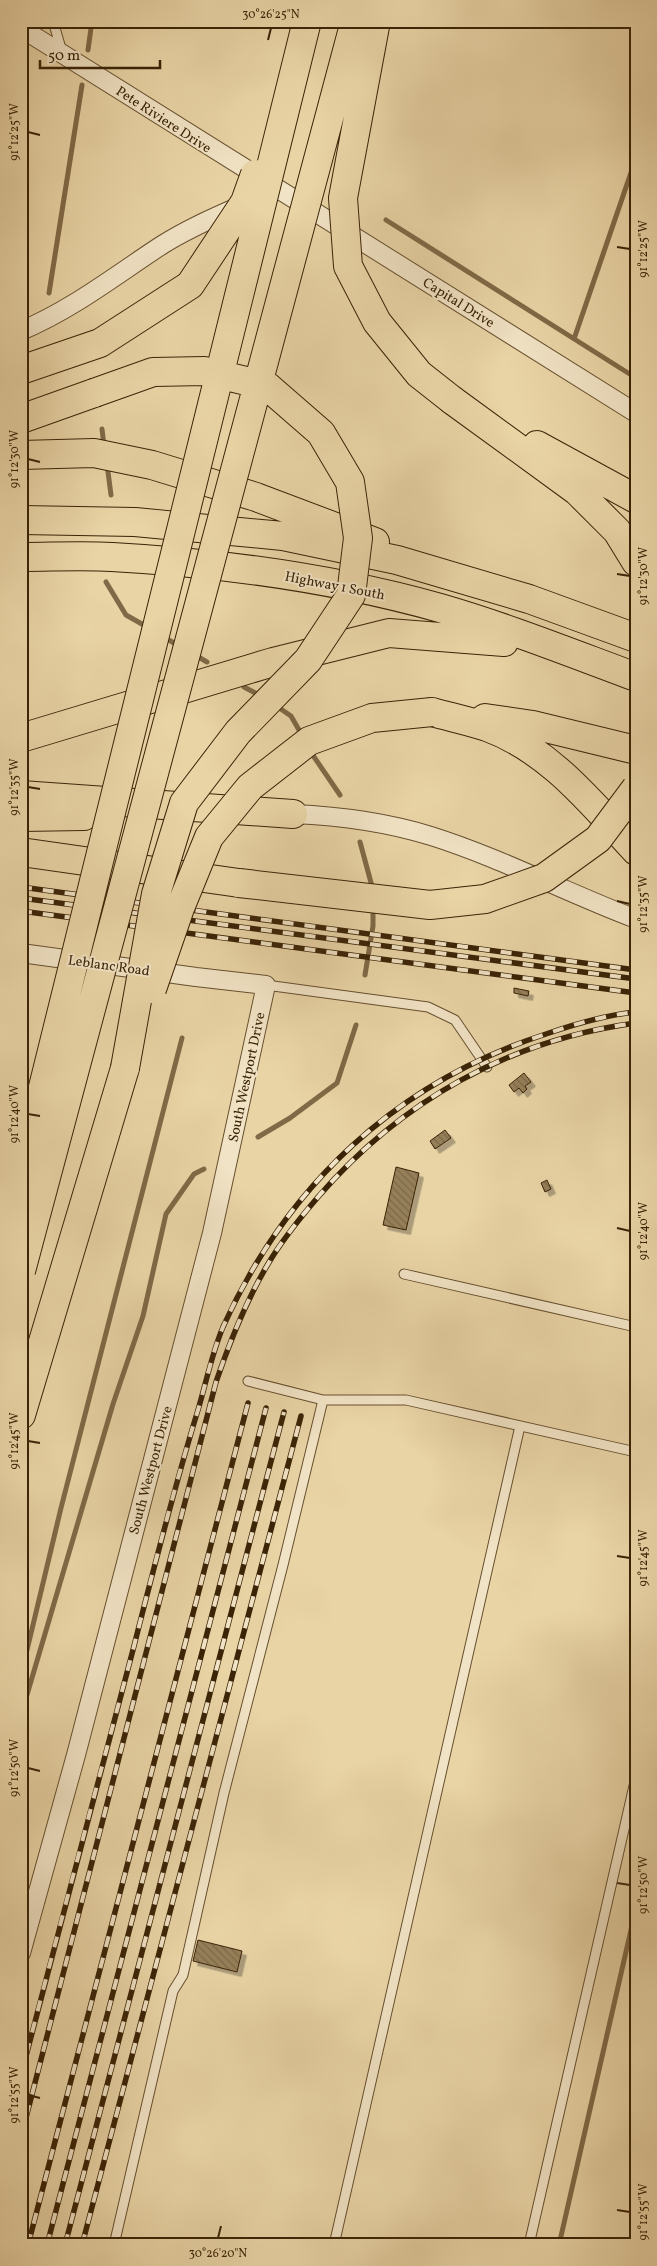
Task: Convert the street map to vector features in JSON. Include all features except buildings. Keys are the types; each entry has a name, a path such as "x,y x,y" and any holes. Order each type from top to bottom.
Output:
{"highway":[{"path":"21,370 100,343 190,284 245,202 307,21"},
{"path":"21,1176 307,21"},
{"path":"21,1271 355,21"},
{"path":"376,21 343,198 348,266 377,322 419,374 577,491 617,531 636,562"},
{"path":"21,419 153,372 205,371 267,386 321,433 350,482 358,538 351,595 308,660 238,732 184,803 156,894 125,1068"},
{"path":"452,400 636,499"},
{"path":"21,455 94,453 152,465 256,497 529,599 628,633"},
{"path":"21,520 135,522 283,536 397,560 529,599"},
{"name":"Highway 1 South","path":"21,557 110,557 232,567 328,582 440,608 562,649 636,677"},
{"path":"21,738 272,662 389,633 482,639 562,649"},
{"path":"432,712 488,728 530,749 564,774 636,851"},
{"path":"21,1415 125,1068 180,908 209,837 250,787 309,741 372,718 432,712 533,725 636,750"},
{"path":"21,852 239,882 430,905 485,899 544,878 598,839 636,788"},
{"path":"21,795 293,814"},
{"path":"21,817 293,814"}],"street":[{"name":"Pete Riviere Drive","path":"21,28 226,158 282,191"},
{"path":"21,331 42,322 105,285 163,244 204,221 251,200 282,191"},
{"name":"Capital Drive","path":"282,191 636,414"},
{"path":"293,814 351,819 431,836 480,854 636,919"},
{"name":"Leblanc Road","path":"21,953 266,985"},
{"name":"South Westport Drive","path":"21,1953 76,1755 212,1233 266,985"}],"lane":[{"path":"53,21 63,54"},
{"path":"266,985 428,1007 455,1020 487,1067"},
{"path":"404,1274 636,1327"},
{"path":"248,1381 323,1400 406,1400 636,1452"},
{"path":"114,2245 173,1991 183,1975 226,1783 283,1565 323,1400"},
{"path":"334,2245 520,1426"},
{"path":"529,2245 636,1777"}],"waterway":[{"path":"88,50 92,21"},
{"path":"49,293 82,85"},
{"path":"574,339 636,158"},
{"path":"386,220 636,378"},
{"path":"102,429 104,446"},
{"path":"107,464 111,495"},
{"path":"106,582 126,615 149,628"},
{"path":"162,636 179,646"},
{"path":"195,655 207,662"},
{"path":"244,687 261,696"},
{"path":"275,705 291,716 303,737"},
{"path":"310,751 340,795"},
{"path":"360,842 373,890"},
{"path":"365,975 373,926 373,906"},
{"path":"258,1137 290,1118 337,1083 356,1025"},
{"path":"21,1675 61,1508 182,1038"},
{"path":"21,1715 113,1404 143,1316 166,1214 194,1174 204,1169"},
{"path":"559,2245 636,1908"}],"railway":[{"path":"21,887 636,970"},
{"path":"21,898 636,979"},
{"path":"21,911 636,993"},
{"path":"21,2075 164,1528 212,1358 223,1327 249,1276 280,1228 314,1185 353,1145 395,1110 442,1080 492,1055 579,1023 636,1012"},
{"path":"21,2137 216,1382 239,1322 260,1278 285,1238 318,1197 350,1163 385,1132 422,1104 461,1080 501,1060 544,1044 589,1031 636,1023"},
{"path":"28,2245 248,1403"},
{"path":"47,2245 266,1408"},
{"path":"65,2245 284,1412"},
{"path":"82,2245 301,1416"}]}
